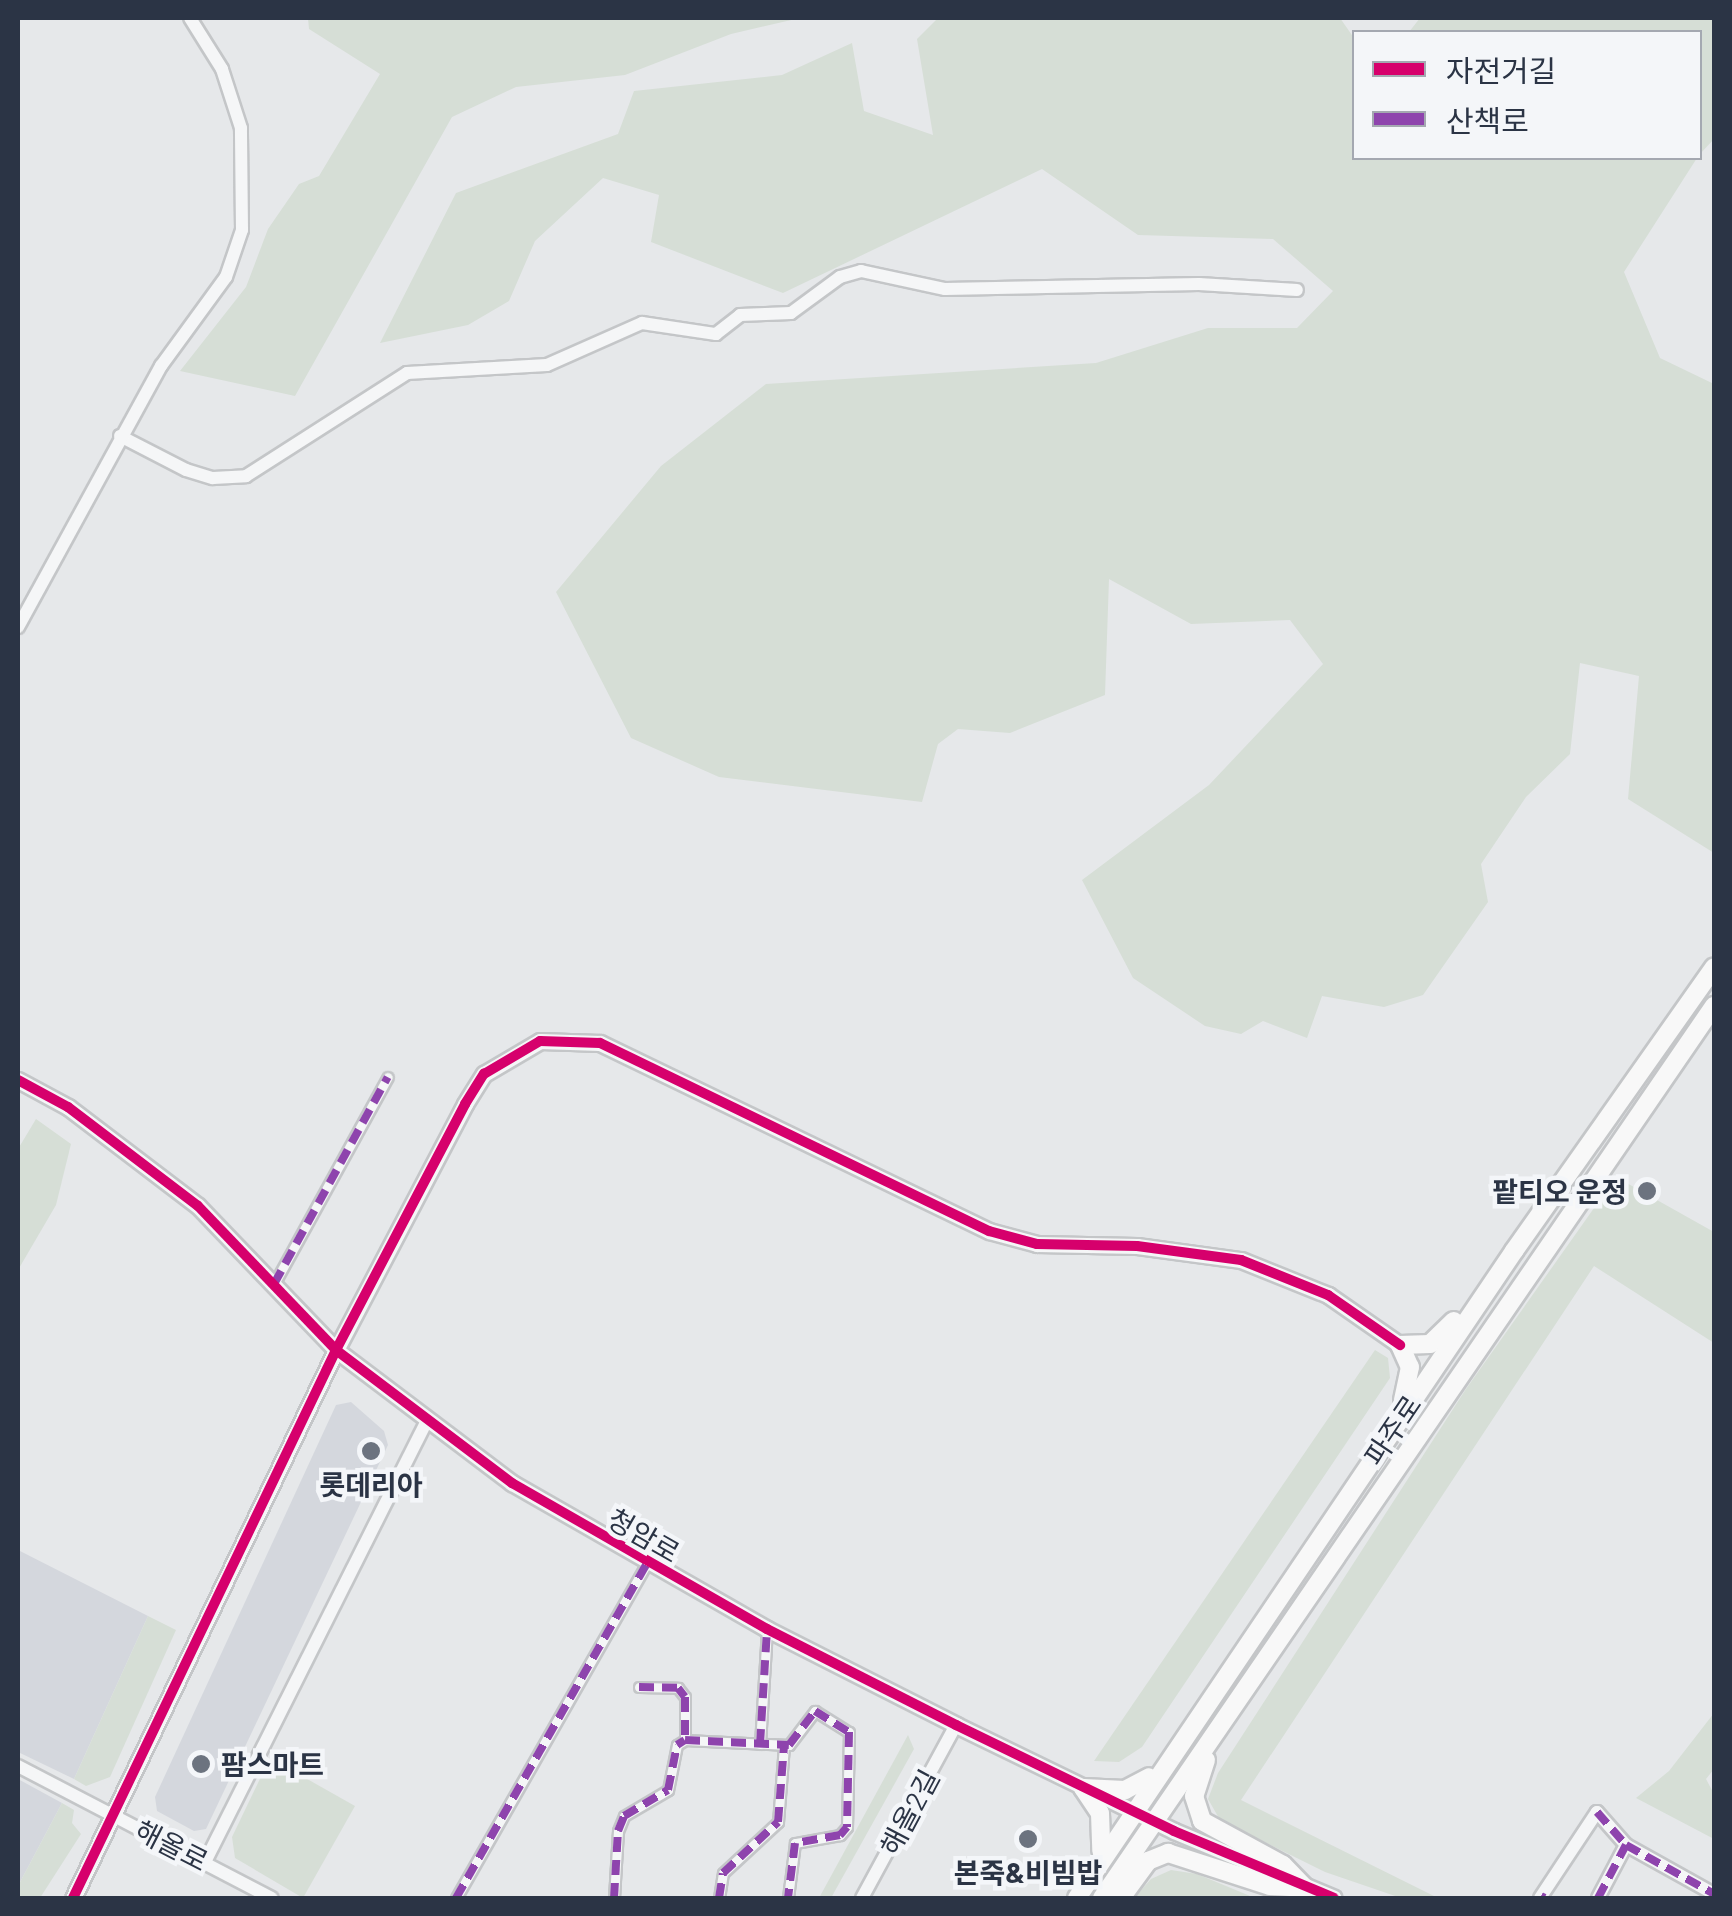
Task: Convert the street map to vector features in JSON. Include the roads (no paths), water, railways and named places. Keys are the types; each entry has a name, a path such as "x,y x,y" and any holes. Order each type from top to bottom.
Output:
{"main road":[{"name":"파주로","path":"1077,1898 1131,1810 1504,1265 1714,967"},
{"name":"파주로","path":"1102,1898 1714,1006"},
{"path":"1386,1439 1410,1382 1400,1345 1414,1348 1445,1334 1483,1281 1504,1265"},
{"path":"1290,1622 1198,1772 1194,1796 1202,1821 1283,1865 1305,1888"},
{"path":"1094,1870 1104,1830 1083,1788 1125,1790 1166,1761"},
{"path":"1121,1898 1148,1861 1168,1853 1270,1886 1305,1888"}],"street":[{"path":"18,627 120,436 226,276 242,230 240,128 222,68 190,18"},
{"path":"120,436 186,470 214,478 246,476 406,373 547,365 642,323 716,334 740,315 791,312 840,277 862,270 946,288 1200,284 1298,290"},
{"path":"74,1898 117,1816 336,1350 484,1074 510,1054 569,1037 600,1043 989,1231 1037,1244 1240,1260 1328,1295 1400,1345"},
{"path":"274,1284 388,1077"},
{"name":"청암로","path":"18,1080 68,1108 198,1206 336,1350 426,1424 646,1563 766,1629 1083,1788 1334,1898"},
{"path":"205,1862 426,1424"},
{"path":"456,1898 646,1563"},
{"path":"760,1744 766,1629"},
{"path":"638,1687 678,1688 685,1698 685,1740"},
{"path":"719,1898 723,1873 775,1827 784,1746 816,1711 850,1732 847,1827 829,1839 795,1844 775,1827"},
{"name":"해올2길","path":"862,1898 956,1726"},
{"path":"614,1898 618,1831 624,1816 668,1790 677,1745 685,1740 784,1746"},
{"name":"해올로","path":"18,1766 272,1898"},
{"path":"1542,1898 1596,1812 1626,1845 1714,1894"},
{"path":"788,1898 795,1844"},
{"path":"1598,1898 1626,1845"}],"place":[{"name":"팥티오 운정","path":"1647,1191"},
{"name":"롯데리아","path":"371,1451"},
{"name":"팜스마트","path":"201,1764"},
{"name":"본죽&비빔밥","path":"1028,1839"}]}
